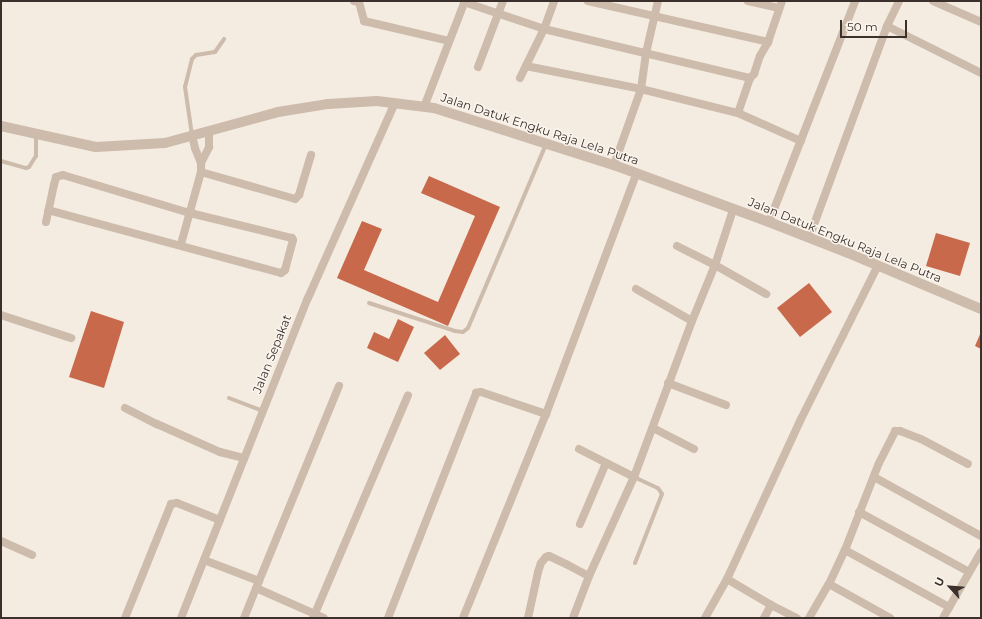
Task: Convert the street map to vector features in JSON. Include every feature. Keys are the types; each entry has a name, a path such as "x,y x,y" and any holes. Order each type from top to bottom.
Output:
{"street":[{"path":"354,1 359,2 364,21 449,41"},
{"path":"424,107 465,1 544,30 750,78"},
{"path":"478,67 503,1"},
{"path":"520,78 544,30 554,1"},
{"path":"588,1 768,42"},
{"path":"614,166 641,89 646,53 658,1"},
{"path":"738,113 750,78 754,74 760,56 768,42 780,4 748,1"},
{"path":"770,222 855,1"},
{"path":"809,238 887,26 899,1"},
{"path":"939,2 981,22"},
{"path":"887,26 981,73"},
{"path":"526,66 641,89 738,113 801,141"},
{"name":"Jalan Datuk Engku Raja Lela Putra","path":"1,126 96,147 165,143 278,112 328,104 377,101 434,108 614,166 733,210 770,222 878,265 981,309"},
{"name":"Jalan Sepakat","path":"181,618 308,298 395,103"},
{"path":"201,163 209,147 209,131"},
{"path":"181,244 201,172 201,163 194,148 192,135"},
{"path":"201,172 295,199 299,195 311,155"},
{"path":"463,618 546,414 636,174"},
{"path":"46,222 48,210 56,177 61,175 190,212 292,238 293,240 285,270 281,272 181,244 48,210"},
{"path":"573,618 589,576 634,477 653,428 668,383 715,265 733,210"},
{"path":"677,246 715,265 766,294"},
{"path":"705,618 727,579 801,418 878,265"},
{"path":"636,289 692,321"},
{"path":"1,315 71,338"},
{"path":"668,383 726,405"},
{"path":"244,618 339,386"},
{"path":"388,618 476,394 481,392 546,414"},
{"path":"314,616 408,395"},
{"path":"125,408 220,452 244,458"},
{"path":"653,428 694,449"},
{"path":"809,618 829,584 845,550 859,512 887,446 895,431 900,431 921,439 968,464"},
{"path":"579,449 634,477"},
{"path":"580,524 606,463"},
{"path":"874,477 981,536"},
{"path":"125,618 171,504 177,502 220,520"},
{"path":"859,512 969,572"},
{"path":"1,541 32,555"},
{"path":"845,550 949,608"},
{"path":"943,618 981,552"},
{"path":"528,618 539,568 546,557 549,556 561,561 589,576"},
{"path":"204,560 257,585 314,616 324,618"},
{"path":"727,579 771,605 797,618"},
{"path":"829,584 890,618"},
{"path":"764,618 771,605"}],"lane":[{"path":"192,135 185,87 192,59 196,55 215,52 224,38"},
{"path":"1,161 26,168 29,167 36,156 36,133"},
{"path":"369,303 455,332 462,332 468,328 546,144"},
{"path":"229,398 263,411"},
{"path":"634,477 658,488 662,494 634,563"}],"building":[{"path":"429,176 500,207 448,326 337,278 362,221 382,229 364,270 438,302 475,216 421,193"},
{"path":"936,233 970,243 960,276 926,266"},
{"path":"809,283 832,312 800,337 777,308"},
{"path":"91,311 124,322 104,388 69,377"},
{"path":"398,319 414,327 398,362 367,348 374,332 389,339"},
{"path":"981,332 981,349 975,346"},
{"path":"445,335 460,354 440,370 424,353"}]}
